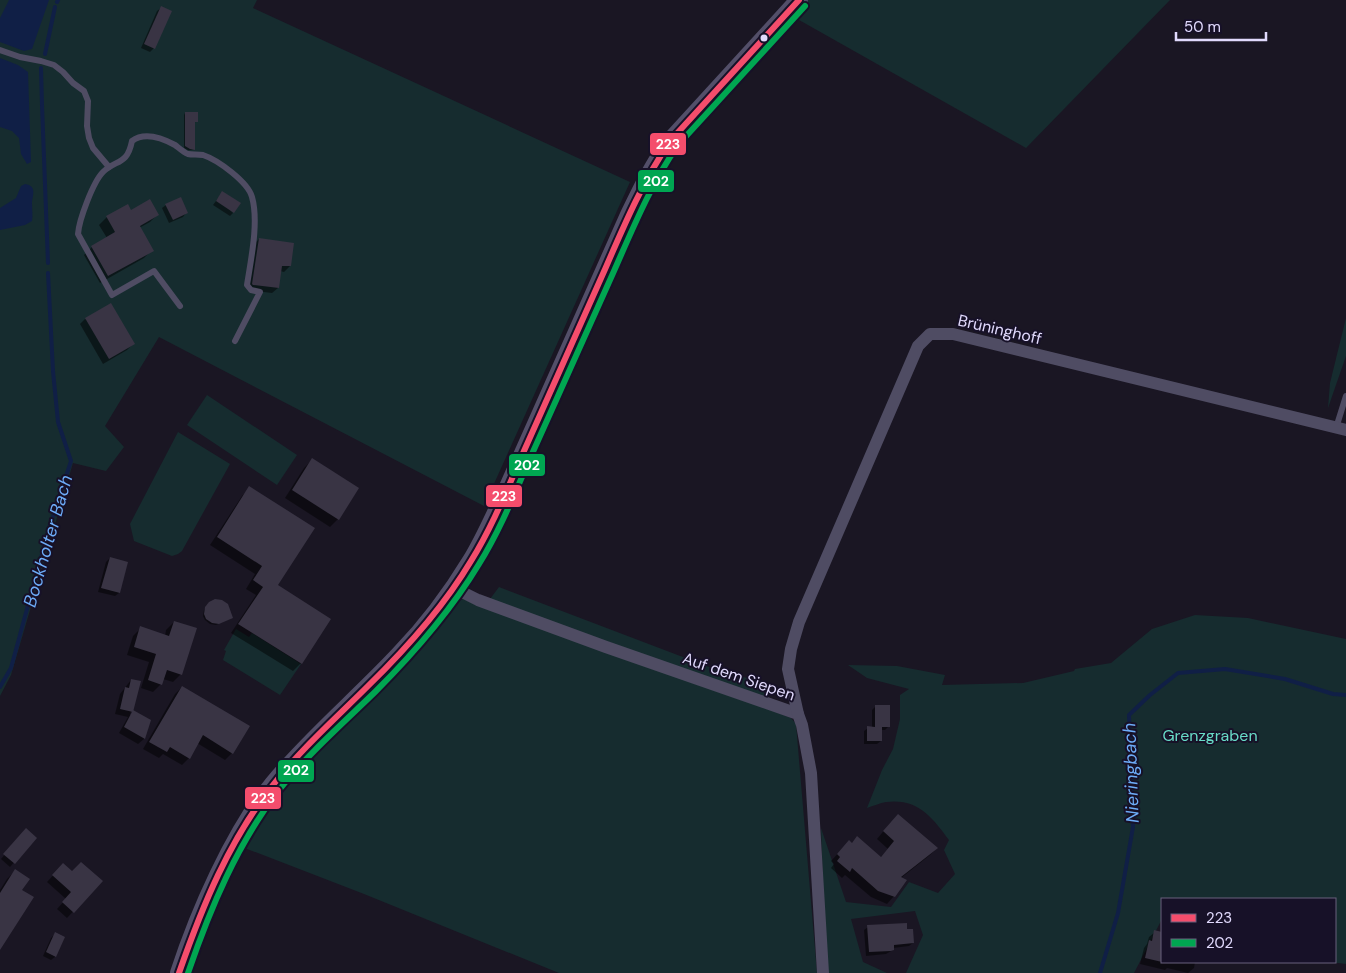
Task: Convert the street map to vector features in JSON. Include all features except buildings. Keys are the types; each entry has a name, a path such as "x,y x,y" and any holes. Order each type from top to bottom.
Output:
{"street":[{"path":"179,973 196,926 221,870 262,799 291,764 401,653 454,588 472,560 494,516 650,172 671,140 799,0"},
{"name":"Brüninghoff","path":"798,714 788,669 791,649 799,622 918,346 930,334 953,334 1341,429"},
{"name":"Auf dem Siepen","path":"454,588 478,600 597,644 798,714 802,725 811,773 823,973"}],"lane":[{"path":"0,50 54,65 84,91 88,101 89,138 93,148 109,167"},
{"path":"180,306 154,271 112,295 78,234 91,192 99,177 109,167 119,163 127,156 132,141 137,138 151,136 173,144 188,154 202,155 211,159 243,182 252,196 254,215 253,242 247,285 251,290 260,292 235,341"},
{"path":"1341,429 1346,396"}],"green space":[{"path":"0,0 257,0 253,8 630,182 484,506 159,337 105,426 124,447 106,471 73,463 11,675 0,696"},
{"path":"807,0 1170,0 1026,148 792,16"},
{"path":"1346,318 1346,356 1328,408 1330,383"},
{"path":"207,395 297,455 277,485 187,425"},
{"path":"178,432 230,464 182,551 172,556 134,541 130,524"},
{"path":"499,587 717,670 770,684 761,706 791,718 796,724 817,973 559,973 242,847 259,817 309,756 452,603 463,599 484,607"},
{"name":"Grenzgraben","path":"1195,615 1248,618 1346,639 1346,964 1336,963 1336,898 1161,898 1161,921 1134,973 906,973 923,935 915,911 851,919 863,962 887,973 826,973 821,828 846,902 891,907 909,882 938,893 955,874 944,850 949,840 923,811 916,806 897,802 884,802 867,808 882,770 893,749 900,719 900,695 909,689 867,678 848,665 897,666 945,675 942,685 1023,683 1074,671 1075,669 1111,663 1152,629"},
{"path":"236,629 249,637 252,633 301,664 280,695 223,660 226,651 224,650"}],"water":[{"path":"9,0 49,0 32,49 24,51 0,42 0,18"},
{"path":"0,58 18,65 28,72 31,162 27,164 21,154 19,138 12,131 0,127"},
{"path":"25,184 33,189 32,221 25,225 0,230 0,208 16,198 21,186"}],"waterway":[{"name":"Bockholter Bach","path":"45,54 55,7"},
{"name":"Bockholter Bach","path":"41,68 48,263"},
{"name":"Bockholter Bach","path":"0,687 11,668 48,532 71,461 58,422 53,371 48,273"},
{"name":"Nieringbach","path":"1100,973 1118,913 1133,827 1129,715 1150,695 1178,673 1225,669 1285,679 1333,694 1346,695"}],"transit line":[{"name":"223","path":"179,973 218,875 257,806 295,759 424,627 449,595 479,547 501,503 628,218 661,155 671,140 799,0"},
{"name":"202","path":"188,973 215,901 250,832 264,811 301,764 404,662 444,615 479,564 509,506 635,223 668,160 678,145 805,6"}]}
